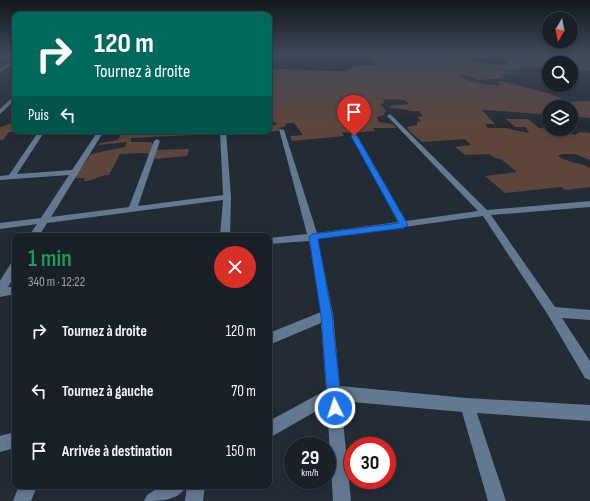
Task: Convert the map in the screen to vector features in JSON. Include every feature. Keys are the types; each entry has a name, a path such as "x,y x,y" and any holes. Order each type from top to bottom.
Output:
{"street":[{"path":"0,112 12,100"},
{"path":"390,116 485,213 519,266 552,312 590,372"},
{"path":"281,130 313,237 327,315 342,501"},
{"path":"11,177 40,134"},
{"path":"36,233 99,134"},
{"path":"223,134 227,198 225,233"},
{"path":"354,136 404,225"},
{"path":"132,210 157,141"},
{"path":"0,178 74,172"},
{"path":"0,226 227,198"},
{"path":"272,241 313,237 485,213 590,204"},
{"path":"0,290 4,277 12,269"},
{"path":"0,293 12,291"},
{"path":"552,312 590,315"},
{"path":"272,338 327,315"},
{"path":"272,428 334,393 467,406 590,413"},
{"path":"467,406 497,501"},
{"path":"0,444 12,441"},
{"path":"22,501 27,489"},
{"path":"153,501 172,489"},
{"path":"194,501 196,489"}],"shaded area":[{"path":"272,79 465,79 472,82 501,85 498,83 500,83 498,81 500,81 548,93 565,100 542,100 542,114 482,110 495,124 485,124 488,128 505,128 529,133 526,127 515,127 506,119 528,119 539,128 542,128 542,136 578,136 578,133 580,132 590,133 590,160 575,154 561,154 558,156 590,168 590,187 566,190 561,187 505,193 485,176 517,172 501,159 495,158 489,154 465,155 455,147 471,145 465,139 422,142 410,132 407,127 417,125 417,122 421,121 417,117 423,116 419,111 391,108 388,106 409,104 405,100 383,99 385,103 380,104 386,111 384,115 377,117 379,122 392,124 397,128 373,128 375,131 351,133 342,132 344,136 292,141 290,136 303,135 294,123 287,123 284,127 279,128 278,131 272,131 272,125 278,124 272,121"},
{"path":"590,101 590,118 578,117 578,102"},
{"path":"12,123 12,132 9,132 3,140 0,140 0,127"},
{"path":"121,134 192,134 131,138 131,142 151,142 153,145 152,150 189,149 187,156 156,159 150,154 145,153 120,154 109,175 84,181 85,178 74,178 91,154 125,147 127,142 98,145 100,143 118,140"}],"route":[{"path":"335,408 327,315 313,237 404,225 354,136"}]}
